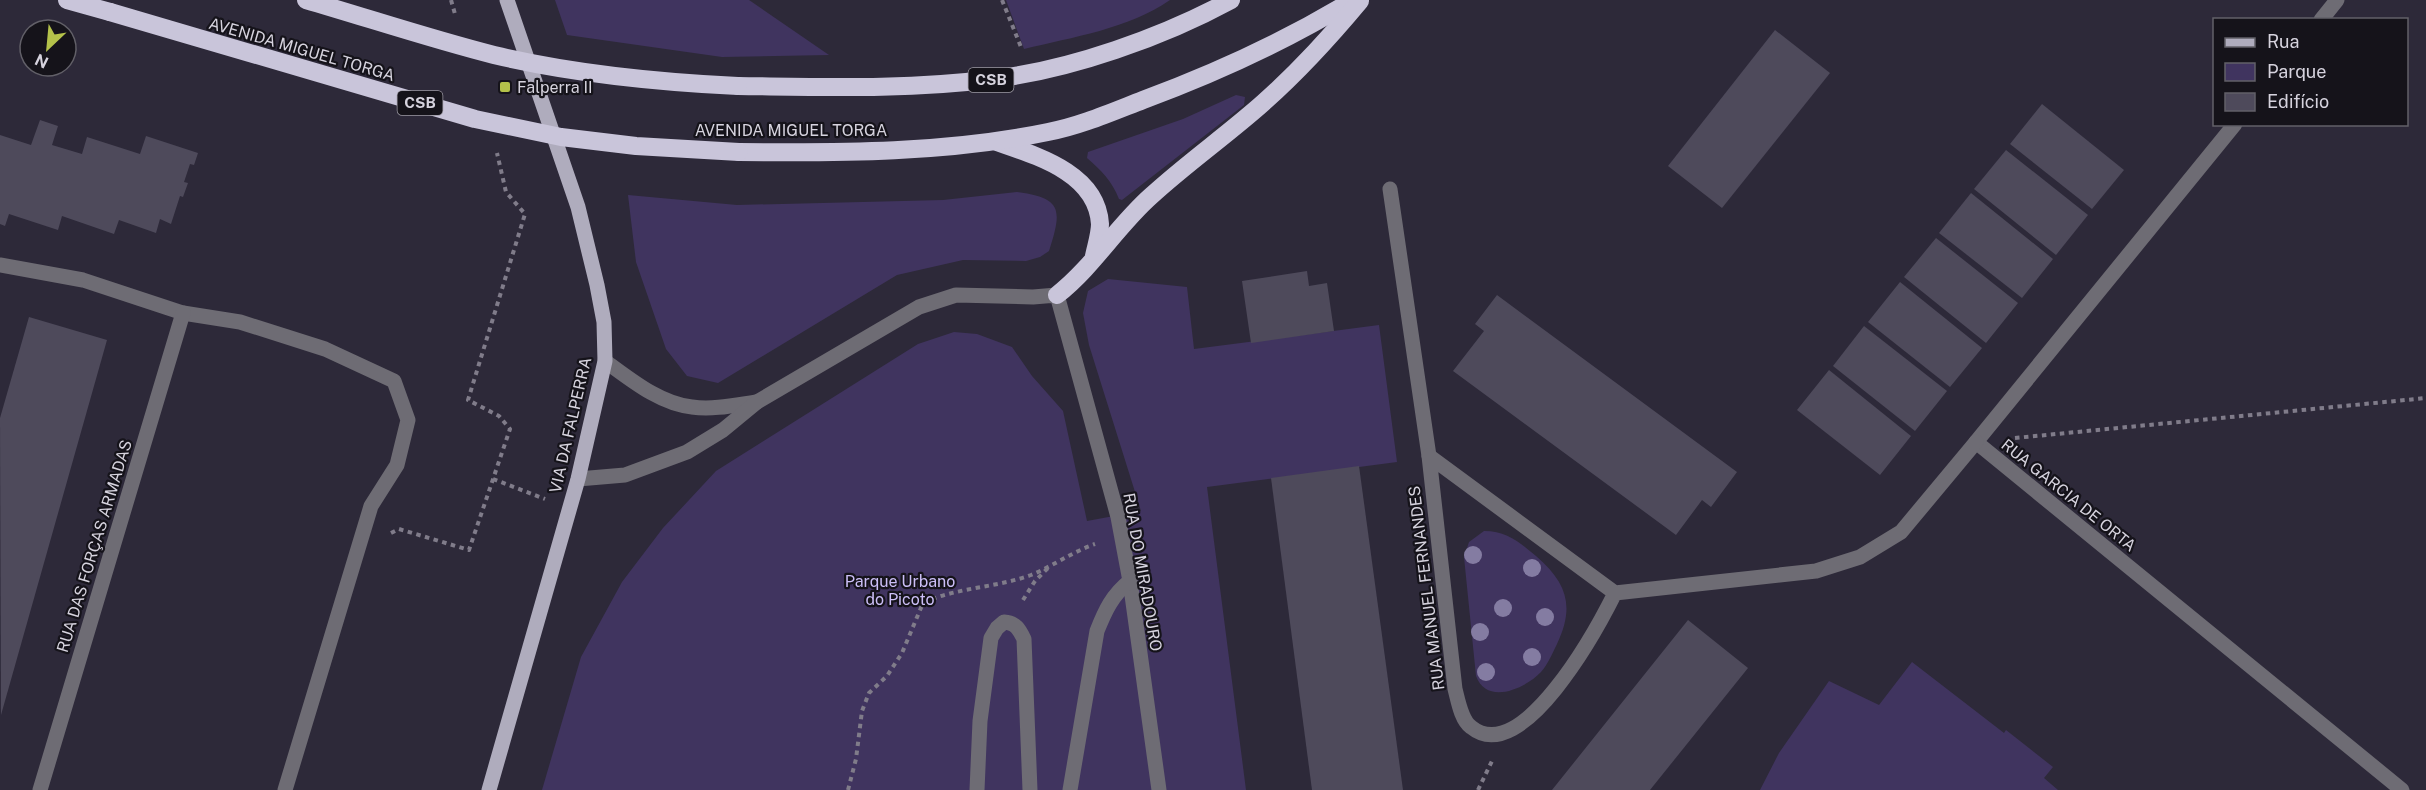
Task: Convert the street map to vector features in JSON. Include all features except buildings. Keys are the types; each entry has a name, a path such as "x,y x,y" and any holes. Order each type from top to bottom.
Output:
{"highway":[{"name":"AVENIDA MIGUEL TORGA","path":"67,0 475,119 572,138 636,146 739,152 828,153 921,148 995,141 1050,132 1103,116 1186,84 1262,50 1353,0"},
{"name":"CSB","path":"306,0 494,55 572,70 649,81 738,86 911,87 995,79 1071,64 1148,38 1231,0"},
{"path":"1057,294 1078,279 1093,257 1149,197 1263,103 1328,40 1362,0"},
{"path":"995,141 1039,157 1065,170 1084,186 1096,203 1100,226 1093,257"}],"main road":[{"name":"VIA DA FALPERRA","path":"489,790 578,479 605,361 604,322 578,207 507,0"}],"street":[{"path":"2323,18 2337,0"},
{"name":"RUA GARCIA DE ORTA","path":"2233,126 1976,442 2402,790"},
{"path":"1390,189 1429,456 1615,593 1816,571 1860,557 1901,532 1976,442"},
{"path":"0,265 83,280 183,313 240,322 325,349 394,381 408,420 397,465 371,506 285,790"},
{"path":"578,479 626,475 687,452 723,430 757,402 919,307 956,295 1033,297 1057,294"},
{"name":"RUA DO MIRADOURO","path":"1057,294 1118,517 1130,581 1159,790"},
{"name":"RUA DAS FORÇAS ARMADAS","path":"40,790 183,313"},
{"path":"605,361 651,393 690,408 722,408 757,402"},
{"name":"RUA MANUEL FERNANDES","path":"1429,456 1455,689 1460,708 1470,727 1486,734 1504,733 1524,720 1570,671 1591,639 1615,593"},
{"path":"1070,790 1097,631 1106,608 1117,591 1130,581"},
{"path":"977,790 980,721 991,638 996,628 1004,622 1012,623 1019,629 1024,639 1030,790"}],"path":[{"path":"451,0 457,21"},
{"path":"1002,0 1023,54"},
{"path":"384,536 399,529 469,550 510,429 498,416 468,400 525,214 506,192 496,152"},
{"path":"1976,442 2426,398"},
{"path":"493,479 546,499"},
{"path":"848,790 856,759 862,711 868,693 887,676 902,653 922,603 941,594 1007,582 1031,575 1080,549 1121,536"},
{"path":"1012,623 1035,581 1050,566"}],"green space":[{"path":"555,0 749,0 829,55 722,57 567,35"},
{"path":"1006,0 1170,0 1154,10 1118,25 1024,49"},
{"path":"1236,95 1245,97 1244,105 1122,200 1119,199 1106,176 1087,158 1088,152 1183,119"},
{"path":"1017,192 1043,198 1051,202 1055,208 1056,225 1049,251 1040,257 1026,261 963,260 897,275 718,383 687,376 666,349 636,262 628,195 737,205 943,200"},
{"name":"Parque Urbano do Picoto","path":"1108,279 1187,287 1194,349 1379,325 1397,462 1207,487 1246,790 542,790 581,657 622,582 663,528 716,471 918,344 954,332 977,334 1012,347 1032,376 1063,411 1087,521 1141,511 1089,345 1083,313 1088,291"},
{"path":"1484,531 1506,535 1536,556 1555,576 1565,596 1566,618 1552,655 1534,678 1526,684 1507,691 1489,690 1481,685 1476,676 1464,557 1469,542"},
{"path":"1912,662 2004,733 2006,730 2053,767 2044,778 2058,790 1760,790 1779,753 1829,681 1879,705"}],"place":[{"name":"Falperra II","path":"505,87"}]}
